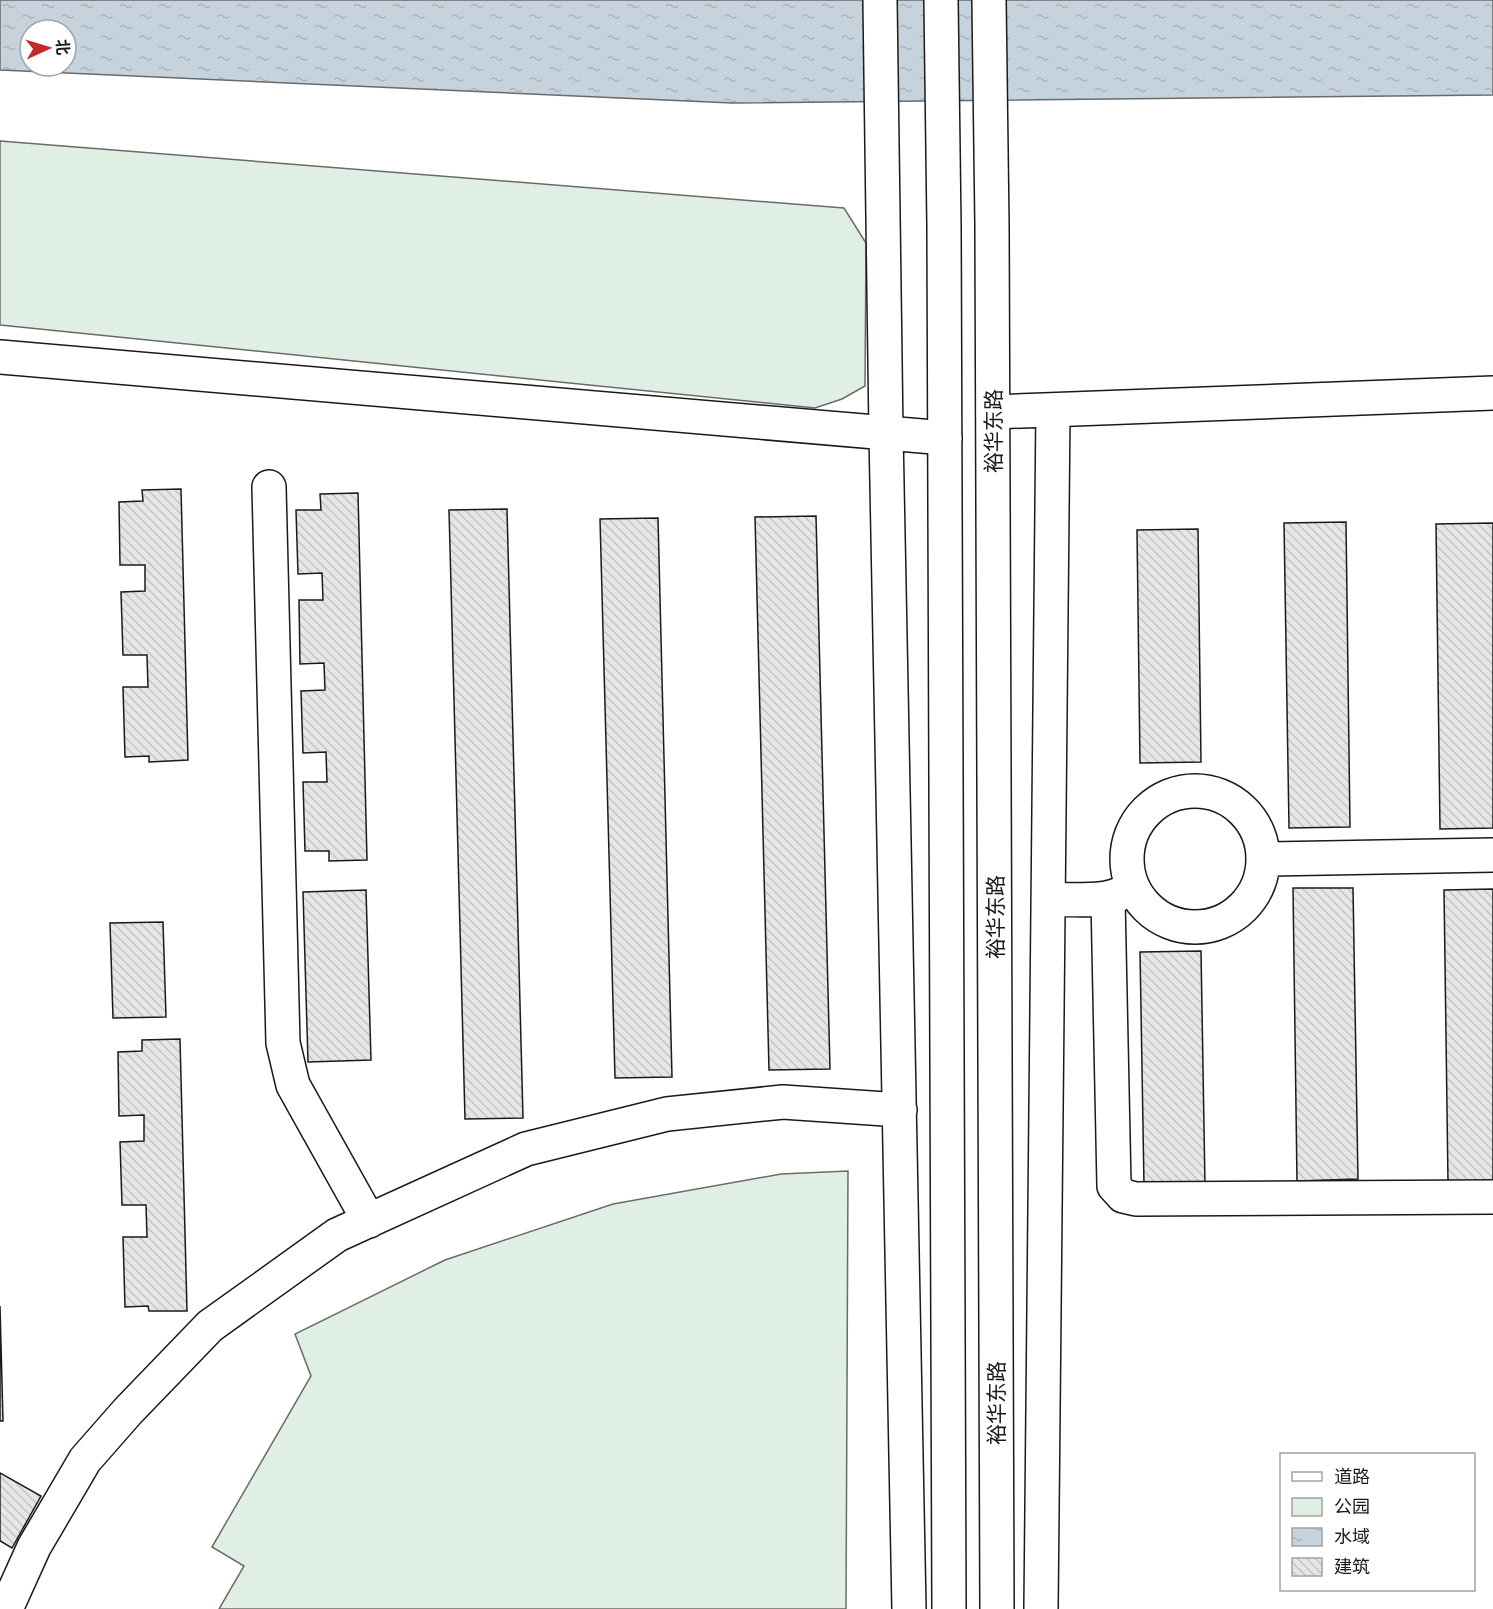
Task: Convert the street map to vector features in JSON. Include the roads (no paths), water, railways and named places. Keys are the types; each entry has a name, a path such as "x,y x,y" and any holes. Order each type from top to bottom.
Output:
{"street":[{"path":"880,0 886,433 909,1609"},
{"path":"941,0 945,226 949,1609"},
{"name":"裕华东路","path":"989,0 993,412 997,1609"},
{"path":"0,357 945,438"},
{"path":"993,412 1493,393"},
{"path":"1041,1609 1053,410"},
{"path":"269,487 283,1043 294,1085 369,1221"},
{"path":"1048,899 1120,892 1142,901 1155,914 1169,922 1193,926 1217,924 1243,906 1254,892 1261,876 1263,859 1261,841 1244,811 1230,800 1212,792 1194,790 1175,793 1157,801 1133,830 1120,892 1114,1186 1123,1196 1136,1198 1493,1197"},
{"path":"1263,859 1493,855"},
{"path":"6,1609 34,1548 85,1460 128,1411 210,1326 337,1235 526,1149 667,1114 783,1102 900,1110"}],"water":[{"path":"0,0 1493,0 1493,95 732,103 78,74 78,18 18,18 18,71 0,70"}]}
